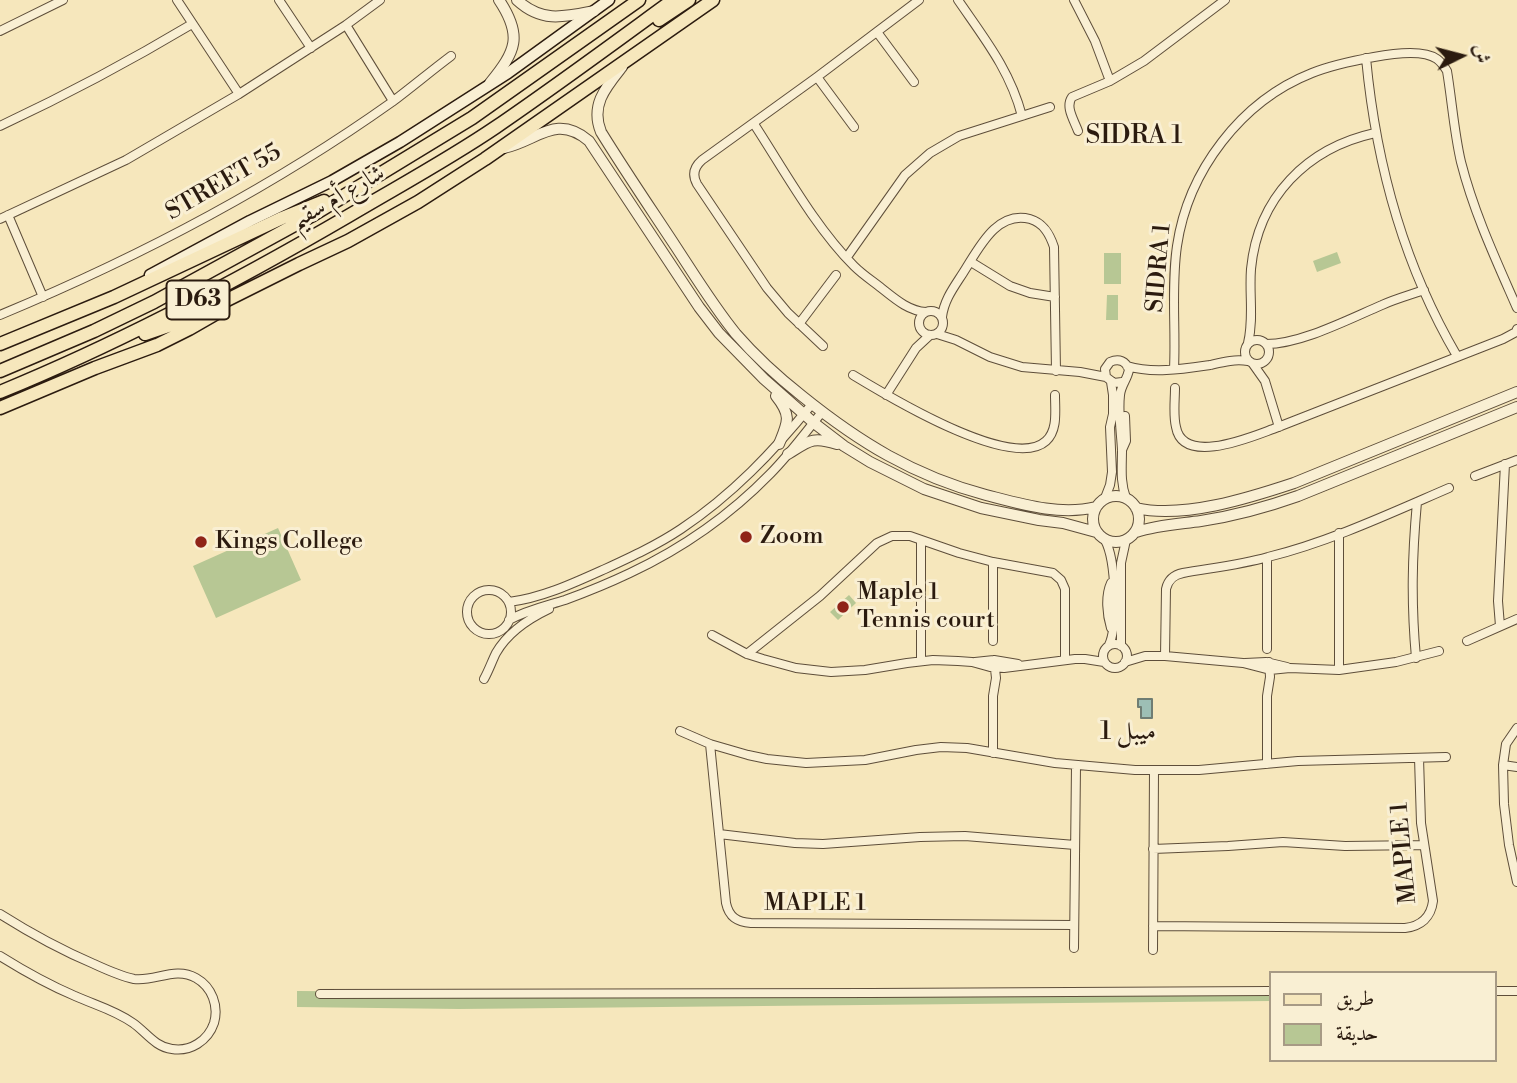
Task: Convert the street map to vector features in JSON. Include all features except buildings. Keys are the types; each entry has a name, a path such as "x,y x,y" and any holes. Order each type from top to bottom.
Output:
{"main road":[{"path":"114,298 186,254 355,168 424,128 552,43 609,0"},
{"name":"شارع أم سقيم","path":"0,371 154,302 357,189 494,103 639,0"},
{"name":"شارع أم سقيم","path":"0,392 117,341 248,273 423,172 496,127 673,0"},
{"path":"567,77 608,55 689,0"},
{"path":"117,341 158,330 197,314 348,241 418,202 500,149 713,0"},
{"name":"شارع أم سقيم","path":"0,344 114,298 282,218 357,189"},
{"name":"شارع أم سقيم","path":"0,408 181,333 348,241"}],"street":[{"path":"0,31 63,0"},
{"path":"177,0 239,94"},
{"path":"279,0 311,48"},
{"path":"43,297 4,217 126,160 239,94 380,0"},
{"path":"517,0 533,11 551,17 594,10"},
{"path":"823,346 777,301 757,275 695,179 695,168 919,0"},
{"path":"958,0 1007,74 1022,116"},
{"path":"1074,0 1095,41 1110,81"},
{"path":"1078,131 1069,107 1072,97 1110,81 1160,50 1225,0"},
{"path":"486,88 507,62 513,45 513,27 501,3"},
{"path":"0,126 117,67 192,24"},
{"path":"346,24 393,101"},
{"path":"877,32 914,82"},
{"name":"SIDRA 1","path":"1174,369 1177,243 1189,201 1208,161 1245,115 1276,92 1310,73 1366,58 1423,54 1443,64 1448,78 1455,134 1468,186 1484,235 1517,308"},
{"name":"STREET 55","path":"0,315 119,262 282,173 393,101 451,56"},
{"path":"631,56 601,95 596,112 601,132 719,312 737,335 777,375 812,404 818,418 844,446"},
{"path":"1366,58 1375,133 1390,198 1424,290 1457,356"},
{"path":"817,77 854,127"},
{"path":"847,257 905,175 930,153 959,136 1050,107"},
{"path":"754,124 835,245 865,275 908,308 920,327 933,335 956,340 990,357 1022,367 1080,372 1099,369 1110,362 1120,360 1127,366 1148,371"},
{"path":"500,149 516,145 544,131 560,128 576,132 589,141 719,333 764,379 804,414 818,418 920,472 978,493 1054,509 1096,507"},
{"path":"1279,427 1265,381 1244,354 1251,317 1251,270 1258,233 1274,200 1310,160 1340,143 1375,133"},
{"path":"916,348 921,317 946,300 987,236 1003,223 1020,218 1032,220 1046,230 1054,247 1056,371"},
{"path":"971,262 1010,286 1055,297"},
{"path":"799,324 836,275"},
{"path":"1229,360 1253,340 1288,341 1329,328 1424,290"},
{"path":"886,395 916,348 940,332 946,300"},
{"path":"908,308 936,312 956,340"},
{"path":"1251,317 1267,358 1265,381"},
{"path":"1175,388 1176,427 1182,439 1205,448 1248,438 1279,427 1503,339 1517,329"},
{"path":"1080,372 1118,384 1148,371 1210,365 1229,360 1260,364 1288,341"},
{"path":"1096,532 1092,522 1093,512 1105,498 1112,472 1110,427 1114,395 1105,373 1106,365"},
{"path":"1127,366 1128,374 1120,394 1120,410 1126,417 1127,436 1122,450 1121,479 1126,498 1136,508 1139,520 1136,532"},
{"path":"853,375 905,407 946,426 1020,449 1040,446 1051,435 1055,419 1055,395"},
{"path":"764,379 787,411 788,422 779,444"},
{"path":"1136,508 1158,512 1178,510 1223,503 1269,491 1517,392"},
{"path":"509,602 541,595 587,578 656,544 690,523 751,473 812,404"},
{"path":"788,454 811,440 819,439 844,446 897,476 952,499 1010,515 1063,523 1096,532 1112,543 1158,526 1202,521 1286,500 1517,407"},
{"path":"509,620 511,608 500,592 481,591 471,598 467,613 470,623 488,634 500,631 509,620 526,612 567,599 657,559 705,529 742,501 788,454 818,418"},
{"path":"1475,476 1517,460"},
{"path":"1500,626 1498,601 1505,464"},
{"path":"1166,656 1165,594 1167,584 1178,574 1267,558 1339,533 1449,488"},
{"path":"1105,498 1126,498"},
{"path":"1416,658 1411,580 1417,502"},
{"path":"1339,533 1339,670"},
{"path":"747,654 820,596 877,543 898,535 910,536 992,562 1057,576 1061,579 1065,594 1065,660"},
{"path":"920,661 921,540"},
{"path":"1104,662 1102,654 1113,632 1108,619 1108,592 1113,580 1110,549 1105,540"},
{"path":"1125,662 1121,563 1126,540"},
{"path":"1266,649 1267,558"},
{"path":"992,562 993,641"},
{"path":"484,679 495,655 510,635 528,620 567,599"},
{"path":"1466,641 1517,619"},
{"path":"712,635 747,654 796,668 831,672 946,660 1020,665 1085,659 1104,662 1112,668 1144,656 1339,670 1375,666 1439,651"},
{"path":"1085,659 1117,644 1144,656"},
{"path":"992,664 995,683 993,753"},
{"path":"1267,666 1267,765"},
{"path":"1517,728 1506,744 1503,765 1504,804 1513,845 1513,867 1517,882"},
{"path":"680,731 710,744 767,759 806,763 865,760 942,747 967,748 1076,766 1154,770 1446,757"},
{"name":"MAPLE 1","path":"710,744 727,909 739,921 1074,925"},
{"name":"MAPLE 1","path":"1153,926 1417,925 1427,918 1433,901 1424,845 1419,758"},
{"path":"1503,765 1517,767"},
{"path":"1074,948 1076,766"},
{"path":"1153,950 1154,770"},
{"path":"719,834 823,844 965,836 1075,845"},
{"path":"1153,849 1283,842 1360,846 1424,845"},
{"path":"0,914 61,949 125,977 146,979 179,973 197,978 213,997 216,1009 214,1022 209,1033 195,1046 177,1050 164,1048 118,1014 58,988 0,956"},
{"path":"320,993 1268,991"},
{"path":"1496,991 1517,991"}],"green space":[{"path":"1337,252 1341,263 1317,272 1313,261"},
{"path":"1104,253 1121,253 1121,284 1104,284"},
{"path":"1107,295 1118,295 1118,320 1106,320"},
{"path":"278,528 301,580 216,618 193,566"},
{"name":"Maple 1 Tennis court","path":"849,595 856,603 838,620 830,612"},
{"path":"1268,988 1268,1001 459,1009 297,1007 297,991"}],"water":[{"path":"1138,699 1152,699 1152,718 1141,718"}],"place":[{"name":"Zoom","path":"746,537"},
{"name":"Kings College","path":"201,542"},
{"name":"Maple 1 Tennis court","path":"843,607"}],"district":[{"name":"SIDRA 1","path":"1134,137"},
{"name":"ميبل 1","path":"1128,733"}]}
